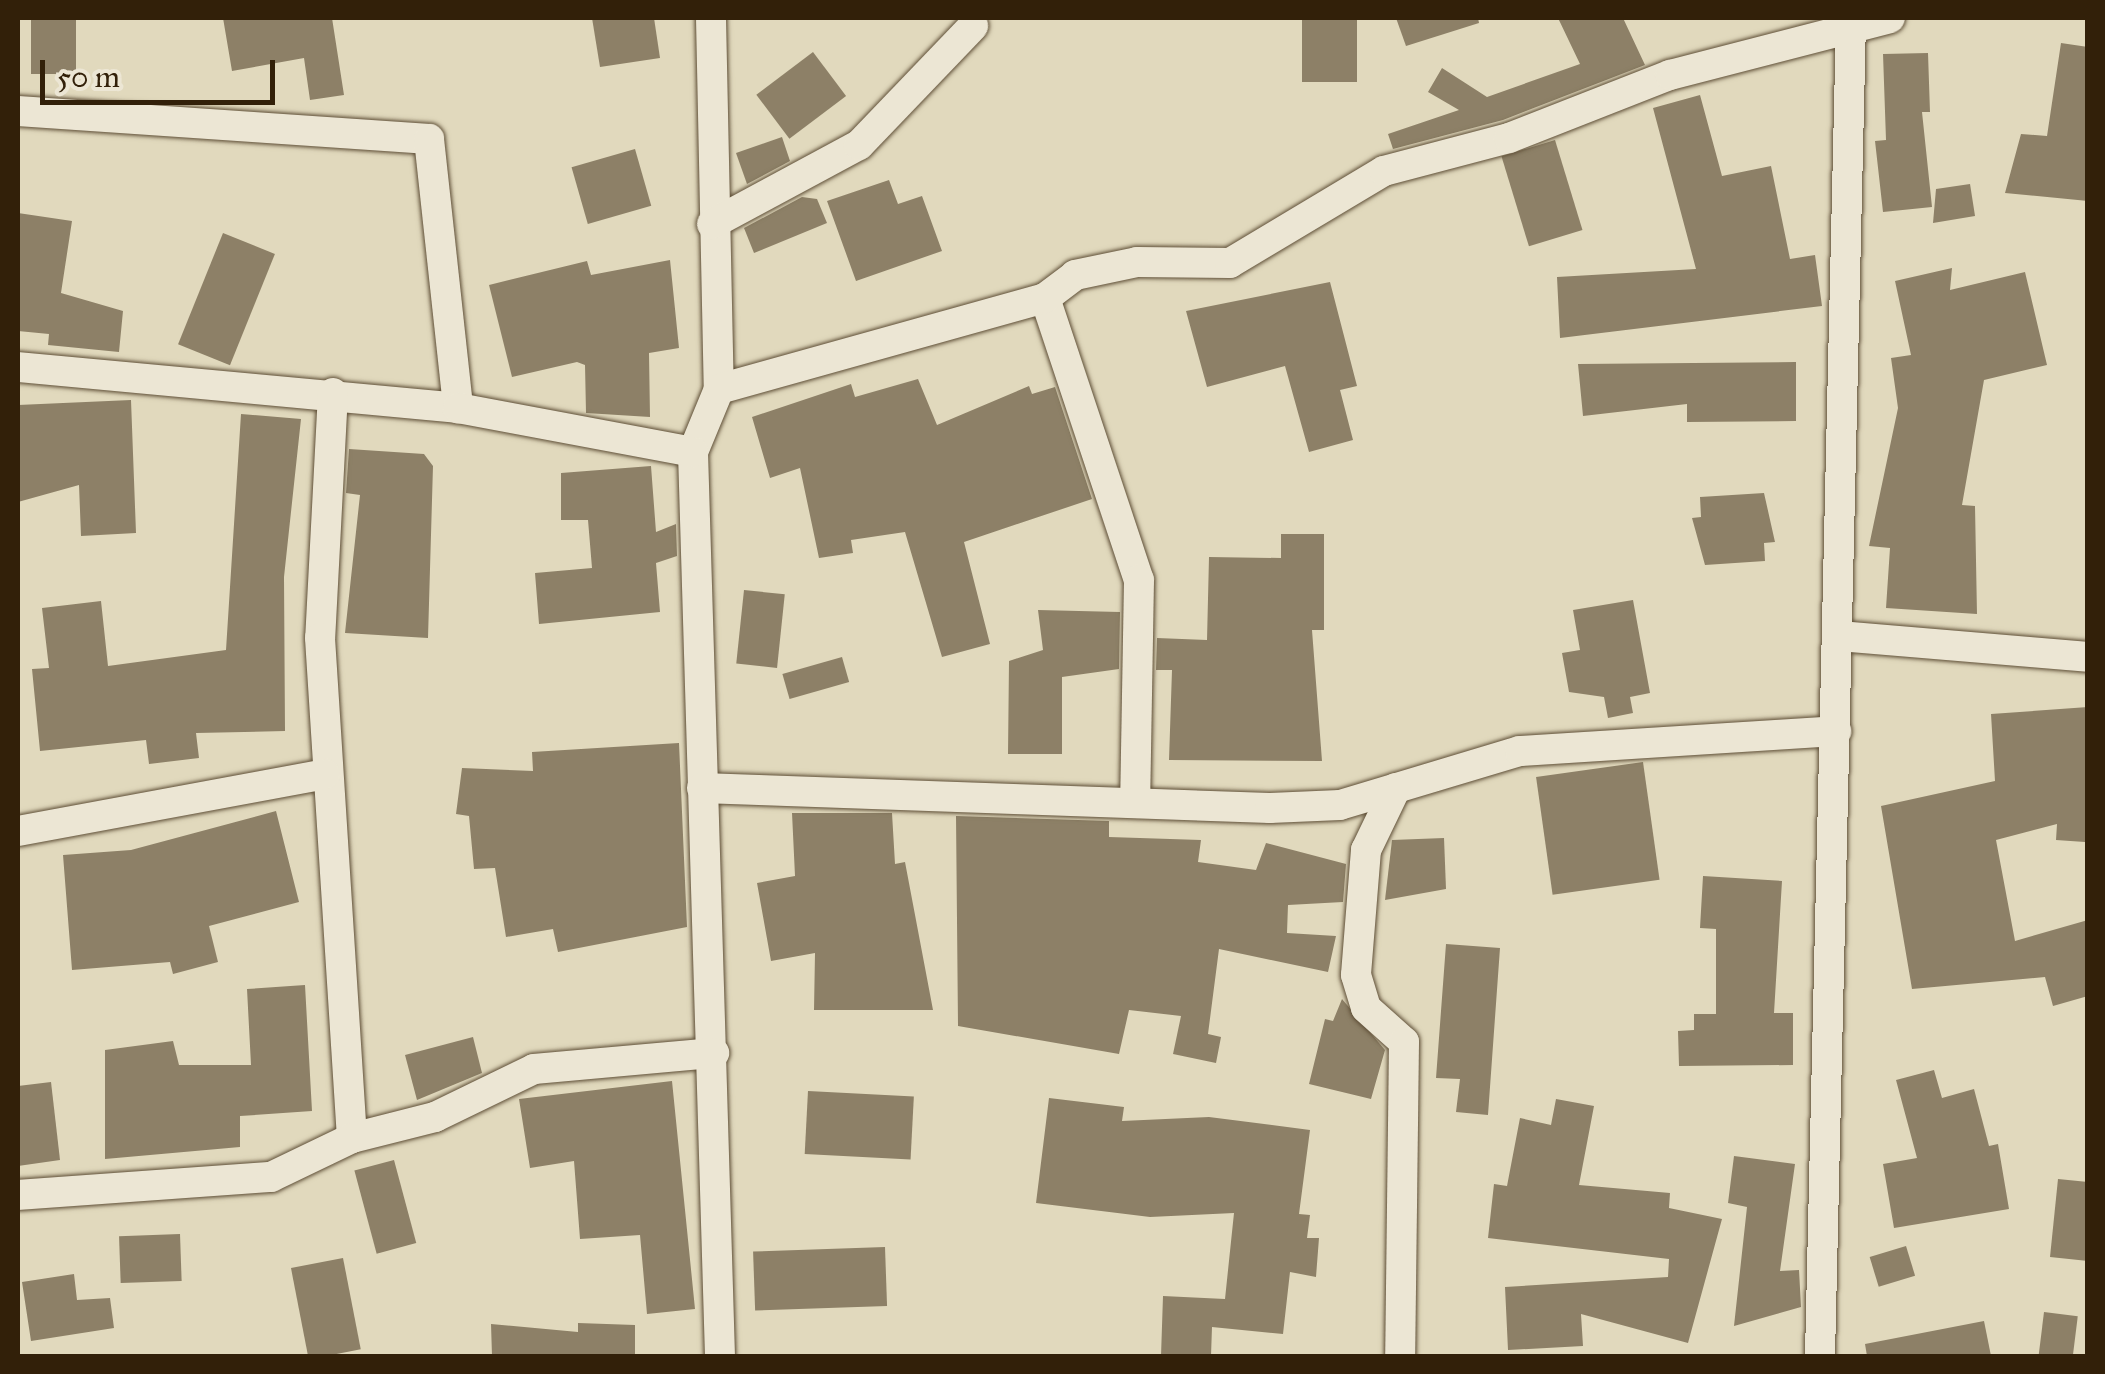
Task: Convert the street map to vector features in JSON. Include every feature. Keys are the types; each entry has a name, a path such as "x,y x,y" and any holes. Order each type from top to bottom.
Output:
{"street":[{"path":"711,18 712,224 719,388 693,452 714,1053 720,1356"},
{"path":"719,388 1044,298 1075,275 1137,262 1230,263 1384,171 1509,138 1670,76 1851,23 1890,18"},
{"path":"1820,1356 1816,1200 1839,636 1851,23"},
{"path":"712,224 859,146 973,26"},
{"path":"18,112 429,139 458,408"},
{"path":"1044,298 1139,580 1135,802"},
{"path":"18,366 333,393 458,408 693,452"},
{"path":"333,393 320,638 325,774 352,1138"},
{"path":"1839,636 2088,657"},
{"path":"702,788 1340,805 1520,751 1836,731"},
{"path":"18,831 325,774"},
{"path":"1396,788 1366,850 1356,975 1366,1008 1404,1042 1400,1356"},
{"path":"18,1195 271,1176 352,1138 435,1117 534,1068 714,1053"}],"building":[{"path":"31,18 76,18 76,74 31,74"},
{"path":"223,18 332,18 344,95 310,100 304,58 232,71"},
{"path":"592,18 654,18 660,58 600,67"},
{"path":"1302,18 1357,18 1357,82 1302,82"},
{"path":"1396,18 1478,18 1479,23 1406,46"},
{"path":"1558,18 1623,18 1645,65 1503,120 1393,149 1388,134 1459,110 1428,92 1442,68 1487,97 1580,64"},
{"path":"2061,43 2088,47 2088,201 2005,193 2021,134 2047,136"},
{"path":"813,52 846,96 789,139 756,95"},
{"path":"1928,53 1930,112 1922,112 1932,207 1883,212 1875,141 1886,140 1883,54"},
{"path":"1700,95 1722,176 1771,166 1790,259 1815,255 1822,306 1560,338 1557,277 1696,269 1653,108"},
{"path":"782,137 790,161 747,184 736,153"},
{"path":"1555,140 1582,230 1529,246 1501,156"},
{"path":"635,149 651,206 588,224 572,167"},
{"path":"889,180 898,204 922,196 942,251 856,281 827,201"},
{"path":"1970,184 1975,216 1933,223 1936,189"},
{"path":"802,197 817,199 827,223 754,253 744,228"},
{"path":"18,213 72,221 61,293 123,311 119,352 48,345 49,334 18,331"},
{"path":"223,233 275,254 230,365 178,344"},
{"path":"670,260 679,348 649,353 650,417 586,413 585,365 577,362 512,377 489,285 587,261 591,275"},
{"path":"1952,268 1950,290 2025,272 2047,365 1984,380 1962,505 1975,506 1977,614 1886,608 1890,548 1869,546 1898,408 1891,358 1911,355 1895,281"},
{"path":"1330,282 1357,386 1340,390 1353,440 1309,452 1285,366 1207,387 1186,311"},
{"path":"1796,362 1796,421 1687,422 1687,404 1583,416 1578,364"},
{"path":"918,379 937,425 1029,386 1032,394 1055,387 1092,499 964,542 990,644 942,657 905,532 851,540 853,553 819,558 800,468 770,478 752,417 851,384 855,397"},
{"path":"131,400 136,533 81,536 79,485 18,502 18,405"},
{"path":"241,414 301,419 284,577 285,731 196,733 199,758 149,764 146,740 40,751 32,669 49,668 42,608 101,601 108,666 226,650"},
{"path":"349,449 424,454 433,466 428,638 345,633 360,495 346,493"},
{"path":"651,466 656,532 676,524 677,556 656,563 660,612 539,624 535,573 592,568 588,520 561,520 561,473"},
{"path":"1764,493 1775,542 1764,543 1765,561 1705,565 1692,518 1701,517 1700,497"},
{"path":"1281,534 1324,534 1324,630 1312,630 1322,761 1169,760 1172,670 1156,670 1157,638 1207,640 1209,557 1281,558"},
{"path":"744,590 785,594 777,668 736,664"},
{"path":"1633,600 1650,693 1630,697 1633,713 1608,718 1604,697 1569,692 1562,653 1580,650 1573,610"},
{"path":"1038,610 1120,612 1119,669 1062,677 1062,754 1008,754 1009,661 1043,650"},
{"path":"842,657 849,682 790,699 782,674"},
{"path":"2088,707 2085,842 2056,840 2057,824 1996,840 2015,941 2088,920 2088,996 2053,1006 2045,977 1912,989 1881,806 1995,781 1991,714"},
{"path":"679,743 687,927 558,952 553,929 506,937 495,868 474,869 469,816 456,814 462,768 533,771 532,752"},
{"path":"1643,762 1660,880 1553,895 1536,777"},
{"path":"276,811 299,902 209,926 218,962 173,974 170,962 72,970 63,855 131,850"},
{"path":"792,813 892,813 895,864 905,862 933,1010 814,1010 815,953 771,961 757,883 795,876"},
{"path":"956,816 1109,821 1109,837 1201,840 1198,862 1256,870 1266,843 1346,864 1343,902 1288,905 1287,933 1336,936 1328,972 1219,949 1208,1034 1221,1037 1216,1063 1173,1054 1181,1016 1129,1010 1119,1054 958,1026"},
{"path":"1444,838 1446,889 1385,900 1392,840"},
{"path":"1703,876 1782,881 1774,1013 1793,1013 1793,1065 1679,1066 1678,1031 1694,1030 1694,1014 1716,1014 1716,929 1700,928"},
{"path":"1446,944 1500,948 1488,1115 1456,1112 1460,1079 1436,1078"},
{"path":"305,985 312,1111 240,1116 240,1147 105,1159 105,1050 173,1041 179,1065 251,1065 247,989"},
{"path":"1342,999 1385,1050 1371,1099 1309,1084 1325,1019 1333,1021"},
{"path":"473,1037 482,1073 417,1100 405,1055"},
{"path":"1934,1070 1942,1098 1974,1089 1989,1146 1998,1144 2009,1209 1894,1228 1883,1164 1917,1158 1896,1080"},
{"path":"672,1081 695,1309 647,1314 640,1235 580,1239 574,1161 530,1168 519,1099"},
{"path":"51,1082 60,1160 18,1166 18,1086"},
{"path":"808,1091 914,1097 911,1159 805,1154"},
{"path":"1049,1098 1124,1107 1122,1121 1209,1117 1310,1130 1299,1214 1310,1215 1307,1238 1319,1238 1316,1277 1290,1272 1283,1334 1212,1327 1211,1356 1161,1356 1163,1296 1225,1299 1234,1213 1150,1217 1036,1203"},
{"path":"1556,1099 1594,1106 1579,1185 1670,1193 1669,1208 1722,1219 1688,1343 1581,1314 1583,1346 1508,1350 1505,1287 1668,1277 1669,1259 1488,1238 1494,1184 1507,1186 1520,1118 1551,1125"},
{"path":"1734,1156 1795,1164 1780,1271 1799,1270 1801,1307 1734,1326 1747,1207 1728,1203"},
{"path":"394,1160 416,1243 377,1254 354,1171"},
{"path":"2058,1179 2088,1182 2088,1261 2050,1257"},
{"path":"180,1234 182,1281 121,1283 119,1236"},
{"path":"1906,1246 1915,1276 1879,1287 1870,1257"},
{"path":"885,1247 887,1306 755,1311 753,1252"},
{"path":"343,1258 361,1349 308,1356 291,1268"},
{"path":"74,1274 77,1300 110,1298 114,1328 31,1341 22,1282"},
{"path":"2044,1312 2078,1316 2073,1356 2039,1356"},
{"path":"1984,1321 1991,1356 1867,1356 1865,1344"},
{"path":"578,1323 635,1325 635,1356 492,1356 491,1324 578,1332"}]}
